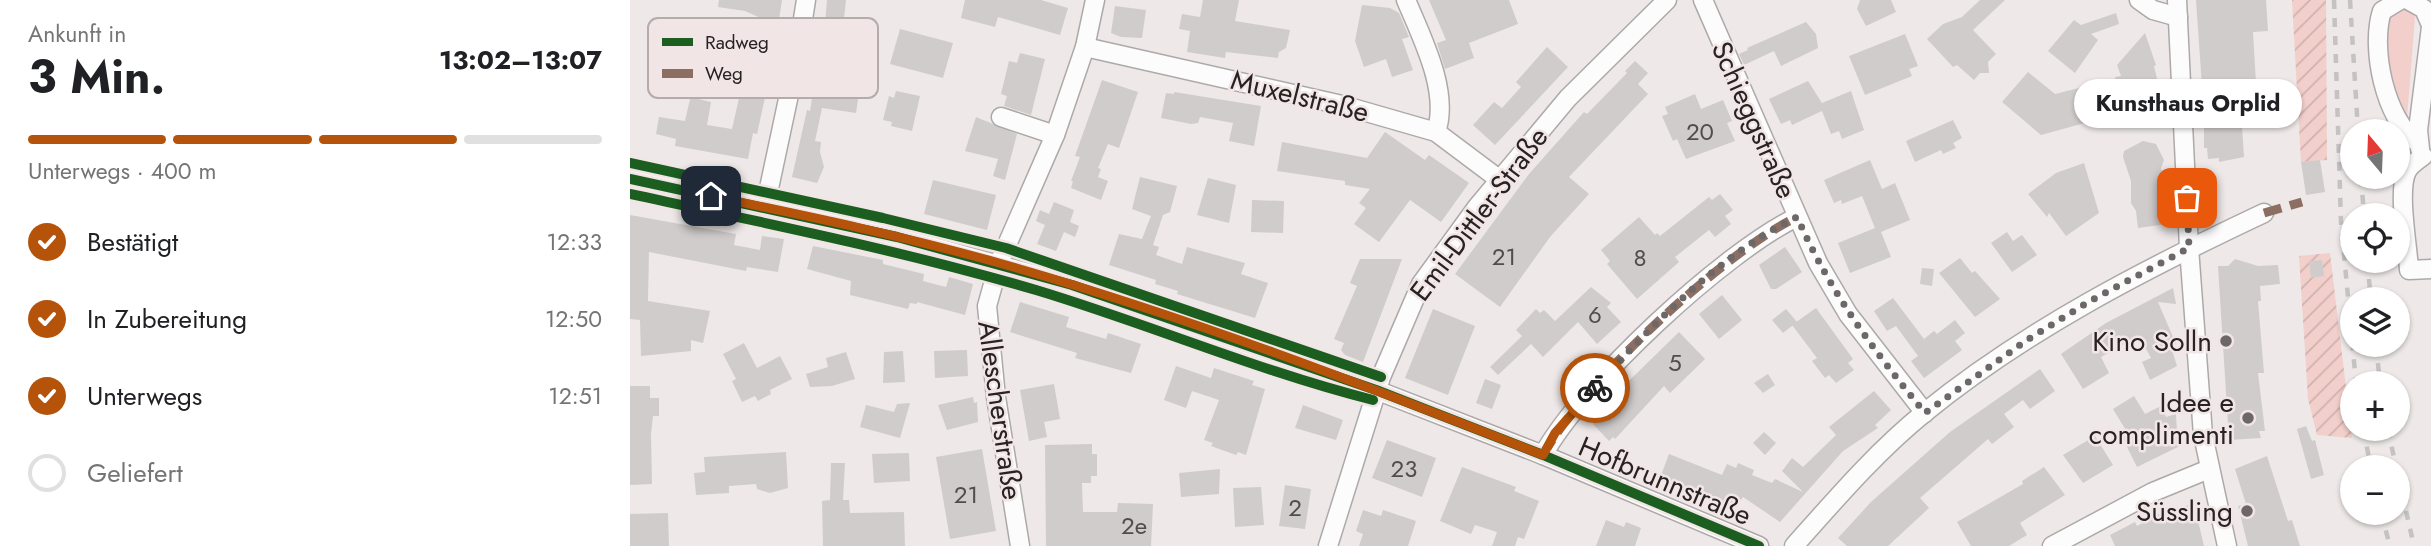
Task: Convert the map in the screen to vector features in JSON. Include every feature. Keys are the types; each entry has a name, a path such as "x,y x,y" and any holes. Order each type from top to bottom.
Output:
{"street":[{"path":"803,18 806,0"},
{"name":"Allescherstraße","path":"1020,546 1003,444 987,306 999,263 1055,135 1085,47 1095,0"},
{"path":"1406,0 1432,70 1443,114 1436,132"},
{"name":"Emil-Dittler-Straße","path":"1328,546 1376,390 1406,313 1421,284 1500,180 1568,97 1667,0"},
{"name":"Schieggstraße","path":"1703,0 1818,263 1848,314 1925,413"},
{"path":"2138,0 2152,10 2177,8 2189,248 2203,435 2227,546"},
{"path":"2400,0 2392,2 2382,11 2377,35 2388,96 2397,121 2404,133 2424,153"},
{"path":"2408,0 2424,9 2431,26 2424,153 2408,169 2404,179 2409,270 2431,269"},
{"name":"Muxelstraße","path":"1085,47 1317,99 1436,132 1500,180"},
{"path":"765,207 788,98"},
{"path":"1001,117 1055,135"},
{"name":"Hofbrunnstraße","path":"630,179 765,207 999,263 1165,316 1376,390 1543,455 1759,546"},
{"path":"1794,546 1876,457 1925,413 2027,340 2090,301 2189,248 2263,213"},
{"path":"1543,455 1555,433 1620,361 1702,283 1770,230 1797,217"},
{"path":"2052,546 2153,492 2209,469"}],"shaded area":[{"path":"2292,0 2326,0 2327,160 2301,162"},
{"path":"2396,9 2407,9 2415,17 2407,119 2404,118 2390,67 2386,16"},
{"path":"2330,253 2340,357 2342,357 2344,371 2340,371 2340,437 2317,435 2308,399 2299,256"}],"building":[{"path":"719,0 782,0 779,18 761,18 745,11 718,7"},
{"path":"827,0 846,0 844,18 826,18"},
{"path":"965,0 1041,0 1068,8 1060,35 998,17 995,27 961,18"},
{"path":"1203,0 1239,0 1235,21 1290,30 1286,48 1279,52 1278,58 1226,52 1225,58 1187,52 1190,31 1179,29 1182,14 1200,17"},
{"path":"1429,0 1509,0 1518,24 1469,43 1474,58 1445,69 1437,43 1446,40"},
{"path":"1860,0 1891,0 1896,12 1866,26 1857,9"},
{"path":"1980,0 2005,0 1973,30 1996,54 1988,62 1989,73 1980,73 1974,80 1957,65 1953,67 1927,39 1943,24 1962,17"},
{"path":"2196,0 2266,0 2268,31 2253,32 2256,83 2246,84 2246,88 2218,90 2218,97 2203,101"},
{"path":"1362,5 1390,8 1399,13 1409,37 1402,39 1413,70 1392,77 1386,59 1364,67 1355,41"},
{"path":"1115,6 1146,10 1142,38 1121,37 1111,33"},
{"path":"2116,13 2119,24 2091,34 2098,40 2075,73 2048,51 2074,20 2081,25"},
{"path":"1806,22 1816,34 1818,48 1781,66 1774,51 1744,65 1739,54 1748,50 1747,48"},
{"path":"900,29 953,43 943,78 890,64"},
{"path":"2145,33 2156,65 2154,66 2159,87 2157,94 2151,98 2155,114 2122,123 2114,99 2120,97 2115,77 2121,76 2117,65"},
{"path":"1905,34 1918,66 1909,69 1912,76 1865,95 1849,56"},
{"path":"1547,47 1568,67 1495,145 1473,125 1494,102 1502,108 1521,87 1516,82"},
{"path":"1020,53 1045,59 1031,115 1004,106 1007,96 1001,94 1009,61 1017,63"},
{"path":"1635,61 1648,73 1638,84 1648,94 1569,177 1589,194 1550,237 1500,307 1455,274 1529,174 1584,112 1587,114 1627,73 1625,71"},
{"path":"2028,72 2055,94 2083,87 2092,121 2041,135 2002,102"},
{"path":"1102,80 1138,92 1119,148 1108,144 1098,168 1101,169 1098,177 1108,181 1101,200 1071,188 1071,181 1080,157 1075,156"},
{"path":"1808,81 1822,103 1851,91 1864,130 1842,139 1839,131 1831,134 1822,111 1792,125 1790,120 1781,124 1769,99"},
{"path":"896,91 920,96 912,131 891,126 892,122 883,120 889,96 894,98"},
{"path":"1166,93 1261,106 1254,146 1229,141 1233,123 1200,117 1198,123 1191,124 1161,118"},
{"path":"1695,94 1701,109 1723,100 1732,121 1727,123 1735,141 1686,159 1677,139 1673,141 1662,116 1668,114 1665,107"},
{"path":"694,98 711,102 707,125 732,129 739,98 765,98 757,134 753,133 748,159 675,146 676,139 656,134 659,117 685,121 690,99"},
{"path":"812,98 858,98 856,113 822,108 815,141 821,142 820,152 824,167 817,183 792,177 807,110 810,111"},
{"path":"2219,101 2221,125 2225,128 2242,127 2244,157 2219,162 2219,158 2208,159 2207,148 2204,148 2204,109"},
{"path":"976,117 1017,134 1005,180 993,176 998,159 965,151"},
{"path":"1953,120 1962,138 1953,143 1956,148 1943,154 1941,150 1915,162 1906,141"},
{"path":"1385,132 1425,160 1429,155 1469,183 1441,222 1410,200 1379,242 1354,224 1366,208 1359,203 1370,189 1345,185 1345,181 1277,171 1282,142 1367,158"},
{"path":"2143,141 2156,144 2164,160 2161,168 2167,224 2138,228 2136,211 2131,203 2131,181 2123,157 2124,151"},
{"path":"1870,160 1882,189 1895,183 1910,220 1881,232 1891,257 1850,273 1838,243 1875,228 1862,196 1842,204 1841,200 1834,203 1824,180"},
{"path":"2320,160 2325,192 2306,195 2301,162"},
{"path":"2084,163 2099,213 2066,236 2049,213 2047,217 2028,194 2056,173"},
{"path":"1140,177 1177,186 1170,212 1163,215 1153,245 1159,247 1156,255 1182,264 1187,247 1245,263 1241,274 1268,283 1255,318 1177,294 1178,291 1155,284 1156,280 1109,265 1119,234 1142,239 1151,216 1132,209"},
{"path":"1208,178 1236,185 1229,223 1197,215"},
{"path":"933,180 996,195 987,230 924,214"},
{"path":"1720,194 1733,210 1725,216 1731,224 1715,237 1709,230 1675,257 1679,262 1637,299 1607,264 1610,261 1601,250 1639,217 1655,235 1657,233 1660,236 1709,197 1712,200"},
{"path":"1252,200 1284,201 1283,233 1251,232"},
{"path":"1054,202 1074,210 1070,222 1079,226 1075,237 1064,232 1056,251 1037,244 1045,225 1036,221 1040,210 1049,214"},
{"path":"630,215 736,234 734,245 760,250 762,236 784,239 778,272 747,267 746,271 649,252 648,301 710,311 703,343 691,340 691,351 641,356 640,320 630,319"},
{"path":"2007,232 2013,241 2022,235 2037,255 2012,272 1991,243"},
{"path":"813,246 883,260 883,264 924,274 923,281 946,287 949,277 973,284 965,315 917,302 910,303 908,309 850,295 851,281 807,269"},
{"path":"1785,247 1802,272 1776,289 1771,289 1759,265"},
{"path":"1960,258 2000,299 1975,317 1939,273"},
{"path":"1360,259 1402,259 1363,362 1345,355 1341,350 1344,343 1334,339 1357,286 1350,283"},
{"path":"2235,259 2258,266 2278,265 2280,284 2260,286 2261,301 2258,301 2264,373 2258,373 2265,431 2259,431 2261,438 2229,440 2218,266 2228,266"},
{"path":"2322,260 2324,276 2311,278 2309,261"},
{"path":"1922,268 1934,269 1932,286 1920,284"},
{"path":"1591,287 1611,303 1607,307 1621,322 1597,344 1578,322 1543,357 1531,344 1498,375 1490,367 1522,336 1516,330 1536,309 1540,313 1544,310 1555,321"},
{"path":"2173,288 2176,304 2158,302 2176,344 2171,347 2177,366 2150,380 2142,362 2151,358 2139,336 2101,357 2109,373 2083,389 2061,354 2106,323"},
{"path":"1722,295 1742,320 1719,339 1699,314"},
{"path":"1893,298 1924,339 1934,331 1937,334 1955,320 1965,333 1955,341 1962,350 1924,378 1911,361 1918,356 1896,326 1887,331 1874,311"},
{"path":"1020,302 1069,317 1066,327 1106,339 1108,333 1141,344 1131,373 1075,358 1077,353 1010,332"},
{"path":"1816,308 1853,359 1848,363 1854,370 1836,383 1829,375 1825,378 1812,361 1817,358 1792,325"},
{"path":"1433,309 1475,326 1448,395 1405,378"},
{"path":"1786,309 1797,322 1783,333 1772,320"},
{"path":"1679,332 1705,359 1670,393 1664,386 1615,439 1613,437 1609,441 1593,424 1601,413 1598,411"},
{"path":"744,343 757,368 780,356 792,379 770,390 771,394 758,401 755,396 742,402 732,381 736,379 723,354"},
{"path":"967,350 968,376 935,378 934,351"},
{"path":"903,351 905,382 883,383 884,352"},
{"path":"846,352 855,379 832,386 810,387 806,374 828,367 826,358"},
{"path":"1176,366 1211,378 1214,368 1254,381 1252,385 1265,389 1246,455 1238,452 1236,455 1211,446 1213,443 1204,440 1219,400 1192,391 1186,408 1164,400"},
{"path":"2040,369 2055,391 2030,409 2023,400 2004,414 2014,427 1992,444 1988,439 1920,498 1929,508 1888,546 1847,546 1838,538 1871,502 1950,432"},
{"path":"1768,374 1775,385 1763,393 1754,383"},
{"path":"1485,379 1501,385 1492,409 1476,403"},
{"path":"1054,384 1060,419 1044,422 1047,437 1029,441 1020,390"},
{"path":"630,386 650,386 650,398 659,398 659,416 653,416 651,434 652,484 630,485"},
{"path":"1874,391 1891,410 1875,425 1878,428 1843,451 1780,522 1743,497 1741,500 1736,498 1731,510 1717,504 1718,500 1660,478 1669,454 1722,475 1727,464 1736,468 1738,463 1754,470 1752,475 1772,483 1775,479 1803,492 1782,471 1792,458 1803,467 1836,435 1829,427"},
{"path":"2134,396 2145,414 2161,406 2166,417 2176,414 2177,432 2182,445 2137,467 2121,435 2127,432 2113,409"},
{"path":"973,397 974,403 977,402 978,422 947,430 938,405"},
{"path":"910,403 900,438 860,427 866,405 894,412 897,404"},
{"path":"1303,405 1343,420 1336,440 1295,428"},
{"path":"2306,426 2312,441 2315,440 2324,475 2311,479 2297,429"},
{"path":"1764,432 1776,443 1765,455 1753,443"},
{"path":"2095,436 2113,465 2083,483 2063,455"},
{"path":"1387,440 1436,458 1422,497 1372,478"},
{"path":"1092,444 1092,454 1097,454 1097,476 1091,476 1091,483 1082,483 1083,512 1117,512 1118,503 1153,504 1151,546 1046,546 1045,445"},
{"path":"982,449 996,531 950,539 936,457"},
{"path":"786,452 788,488 770,493 757,489 756,484 729,486 729,493 696,495 694,473 705,472 704,457"},
{"path":"909,453 910,481 874,483 872,454"},
{"path":"2267,456 2288,521 2292,520 2300,546 2248,546 2238,506 2246,504 2235,469"},
{"path":"831,463 845,463 843,500 849,500 850,513 904,512 905,546 823,546 822,501 830,500"},
{"path":"1462,467 1516,487 1514,491 1539,501 1524,539 1518,537 1515,546 1492,546 1497,532 1475,525 1471,534 1440,521"},
{"path":"2044,467 2065,495 2020,523 2027,535 2009,546 1971,546 1957,522 2023,484 2022,481"},
{"path":"1220,469 1219,494 1181,497 1179,473"},
{"path":"1285,485 1311,489 1305,529 1279,526"},
{"path":"1261,487 1264,525 1235,527 1233,488"},
{"path":"2194,504 2204,546 2115,546 2110,535 2135,522 2137,526 2164,511"},
{"path":"1363,510 1381,516 1383,510 1416,521 1408,546 1359,546 1363,534 1356,531"},
{"path":"668,513 669,546 630,546 630,514"},
{"path":"1606,520 1624,527 1626,522 1641,528 1635,546 1596,546"}],"railway":[{"path":"2334,0 2341,222 2355,371"},
{"path":"2350,0 2357,119"},
{"path":"2362,189 2363,203"},
{"path":"2368,273 2370,287"},
{"path":"2377,357 2379,371"},
{"path":"2366,441 2368,455"},
{"path":"2391,441 2393,455"},
{"path":"2384,525 2390,546"},
{"path":"2409,525 2414,546"}],"marked path":[{"path":"2264,213 2302,202"},
{"path":"1543,455 1589,393 1657,322 1732,259 1797,217"}],"cycle path":[{"path":"630,163 883,218 1006,248 1381,377"},
{"path":"630,179 897,237 1072,285 1376,390 1543,455 1759,546"},
{"path":"630,194 834,238 986,276 1078,303 1288,375 1373,400"}],"way so far":[{"path":"1595,388 1702,283 1770,230 1797,217 1818,263 1848,314 1925,413 2027,340 2090,301 2189,248 2187,198"}],"place":[{"name":"Kunsthaus Orplid","path":"2187,198"},
{"name":"Kino Solln","path":"2226,341"},
{"name":"Idee e complimenti","path":"2248,418"},
{"name":"Süssling","path":"2247,511"}],"route":[{"path":"711,196 897,237 1072,285 1376,390 1543,455 1555,433 1595,388"}]}
